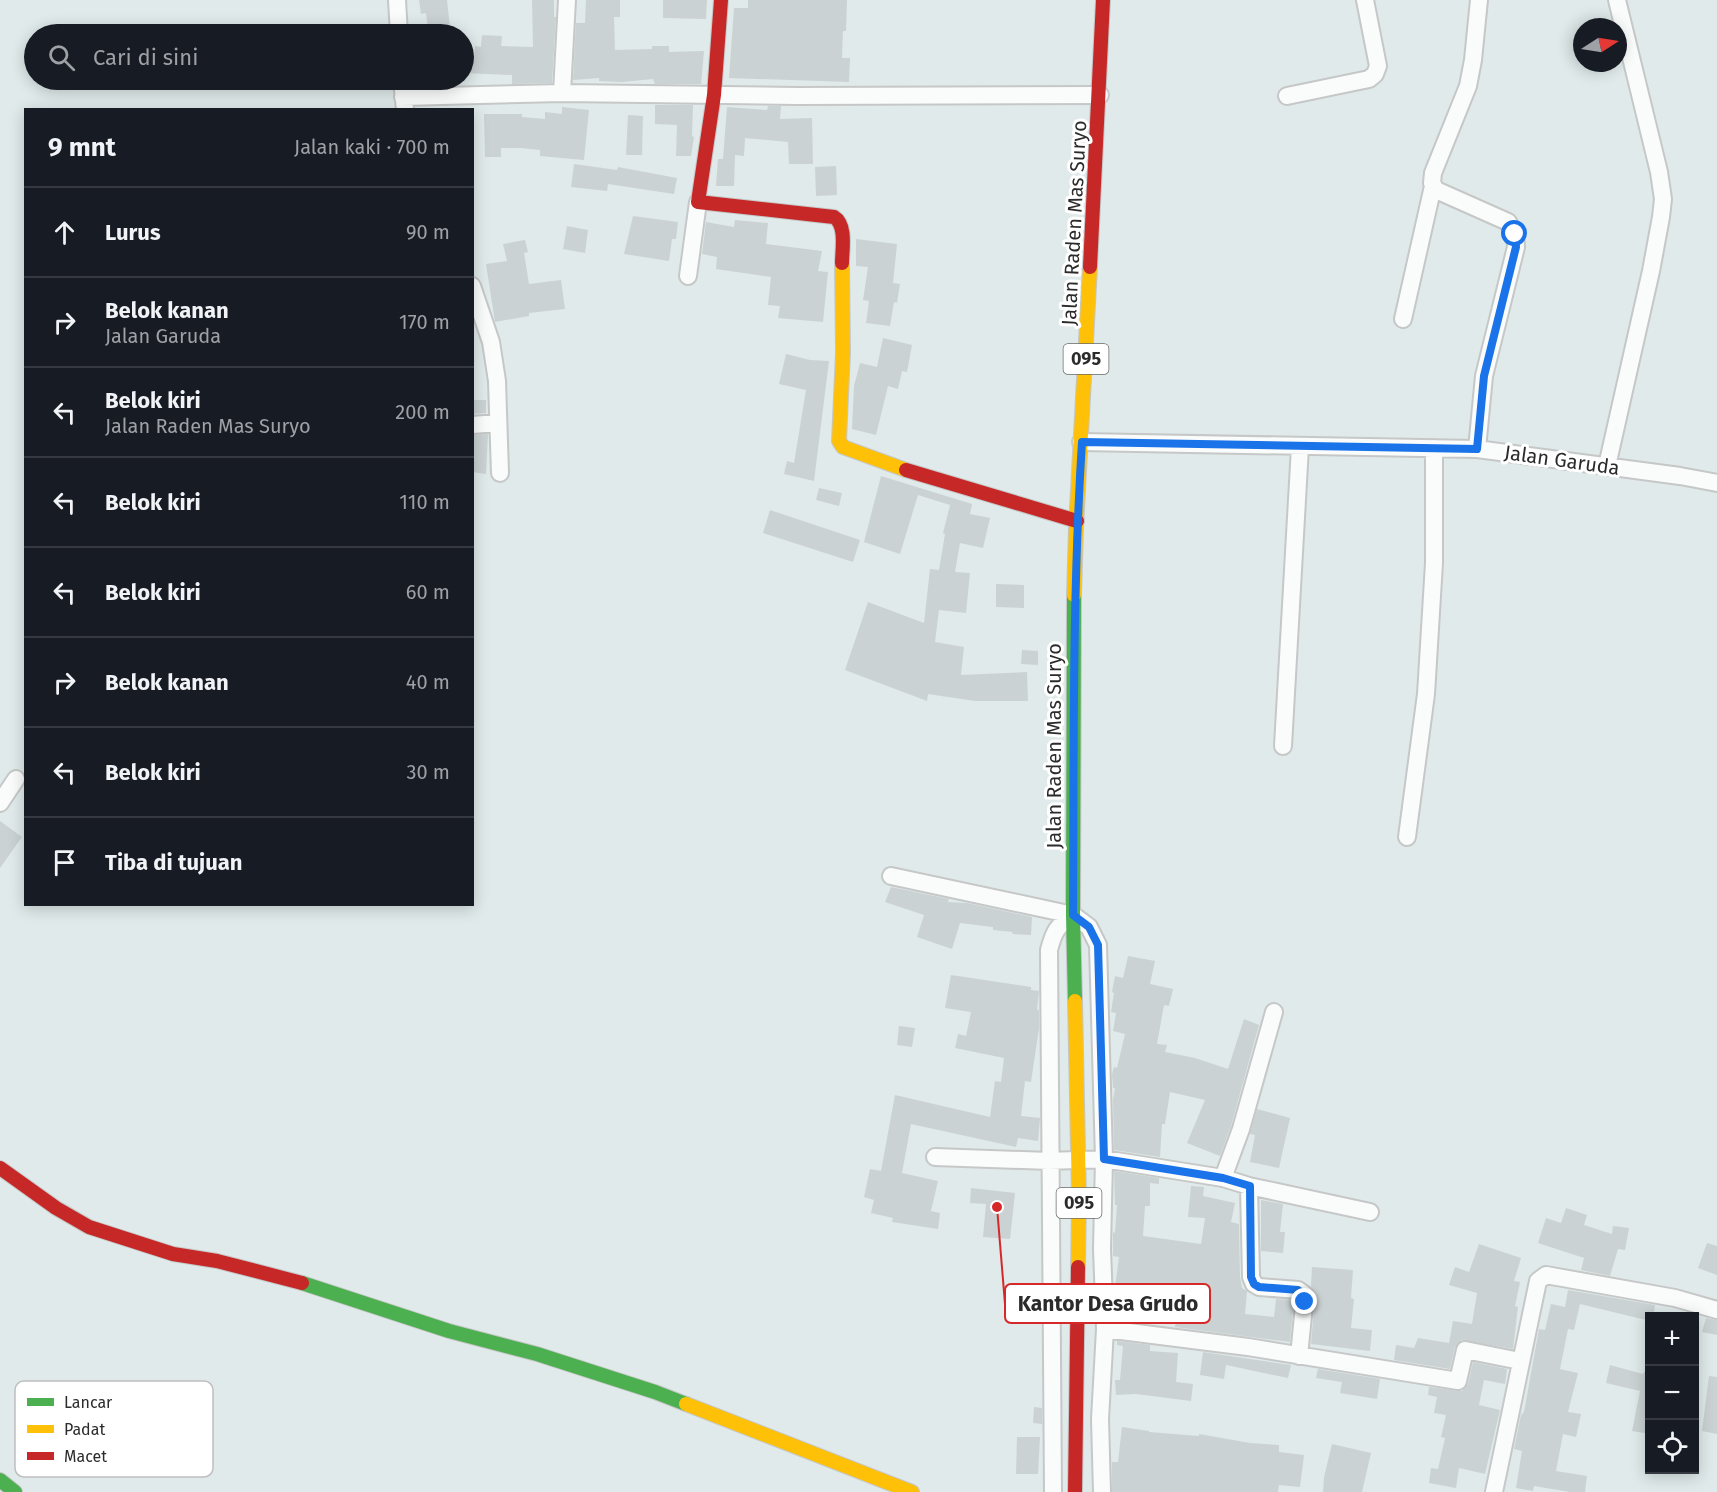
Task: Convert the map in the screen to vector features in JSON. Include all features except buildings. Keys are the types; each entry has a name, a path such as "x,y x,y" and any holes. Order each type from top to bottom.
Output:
{"street":[{"path":"397,0 398,24"},
{"path":"562,93 567,0"},
{"path":"688,276 714,95 721,0"},
{"name":"Jalan Raden Mas Suryo","path":"1075,1492 1078,1160 1073,915 1073,652 1077,521 1103,0"},
{"path":"1287,96 1369,79 1376,74 1378,66 1365,0"},
{"path":"1403,319 1433,186 1433,173 1468,87 1479,0"},
{"path":"1607,466 1651,271 1663,199 1659,172 1617,0"},
{"path":"404,103 562,93 1100,95"},
{"path":"1433,186 1436,190 1508,222 1515,234 1516,247 1484,376 1477,449"},
{"path":"698,201 834,216 839,220 842,227 843,352 838,434 843,447 897,467 1077,521"},
{"path":"474,292 491,342 497,381 500,473"},
{"path":"474,425 498,423"},
{"name":"Jalan Garuda","path":"1082,442 1477,449 1717,483"},
{"path":"1283,746 1300,447"},
{"path":"1407,837 1426,694 1434,563 1434,448"},
{"path":"0,803 16,779"},
{"path":"891,876 1073,915 1089,927 1098,945 1104,1159 1102,1249 1105,1329 1100,1419 1102,1492"},
{"path":"1053,1492 1049,950 1059,924 1073,915"},
{"path":"1223,1178 1241,1129 1274,1012"},
{"path":"935,1157 1049,1161 1104,1159 1223,1178 1370,1212"},
{"path":"0,1168 56,1208 89,1227 173,1254 217,1261 315,1286 449,1331 537,1354 644,1388 912,1492"},
{"path":"1250,1186 1251,1277 1254,1284 1259,1287 1298,1290 1305,1295 1299,1356"},
{"path":"1494,1492 1538,1281 1546,1275 1675,1298 1717,1310"},
{"path":"1105,1329 1248,1347 1458,1381 1465,1350 1520,1361"},
{"path":"0,1480 15,1492"}],"traffic: fast":[{"path":"1074,595 1075,1001"},
{"path":"302,1283 449,1331 537,1354 686,1404"},
{"path":"0,1480 15,1492"}],"traffic: slow":[{"path":"842,263 843,352 839,441 843,447 906,470"},
{"path":"1074,595 1090,267"},
{"path":"1075,1001 1078,1267"},
{"path":"686,1404 912,1492"}],"traffic: jam":[{"path":"721,0 714,95 698,202 834,217 841,226 842,263"},
{"path":"1090,267 1103,0"},
{"path":"906,470 1077,521"},
{"path":"0,1168 56,1208 89,1227 173,1254 217,1261 302,1283"},
{"path":"1075,1492 1078,1267"}],"place":[{"name":"Kantor Desa Grudo","path":"997,1207"}],"route":[{"path":"1305,1302 1305,1295 1298,1290 1259,1287 1254,1284 1251,1277 1250,1186 1223,1178 1104,1159 1098,945 1089,927 1073,915 1073,652 1076,526 1082,442 1477,449 1484,376 1516,247 1515,234"}]}
